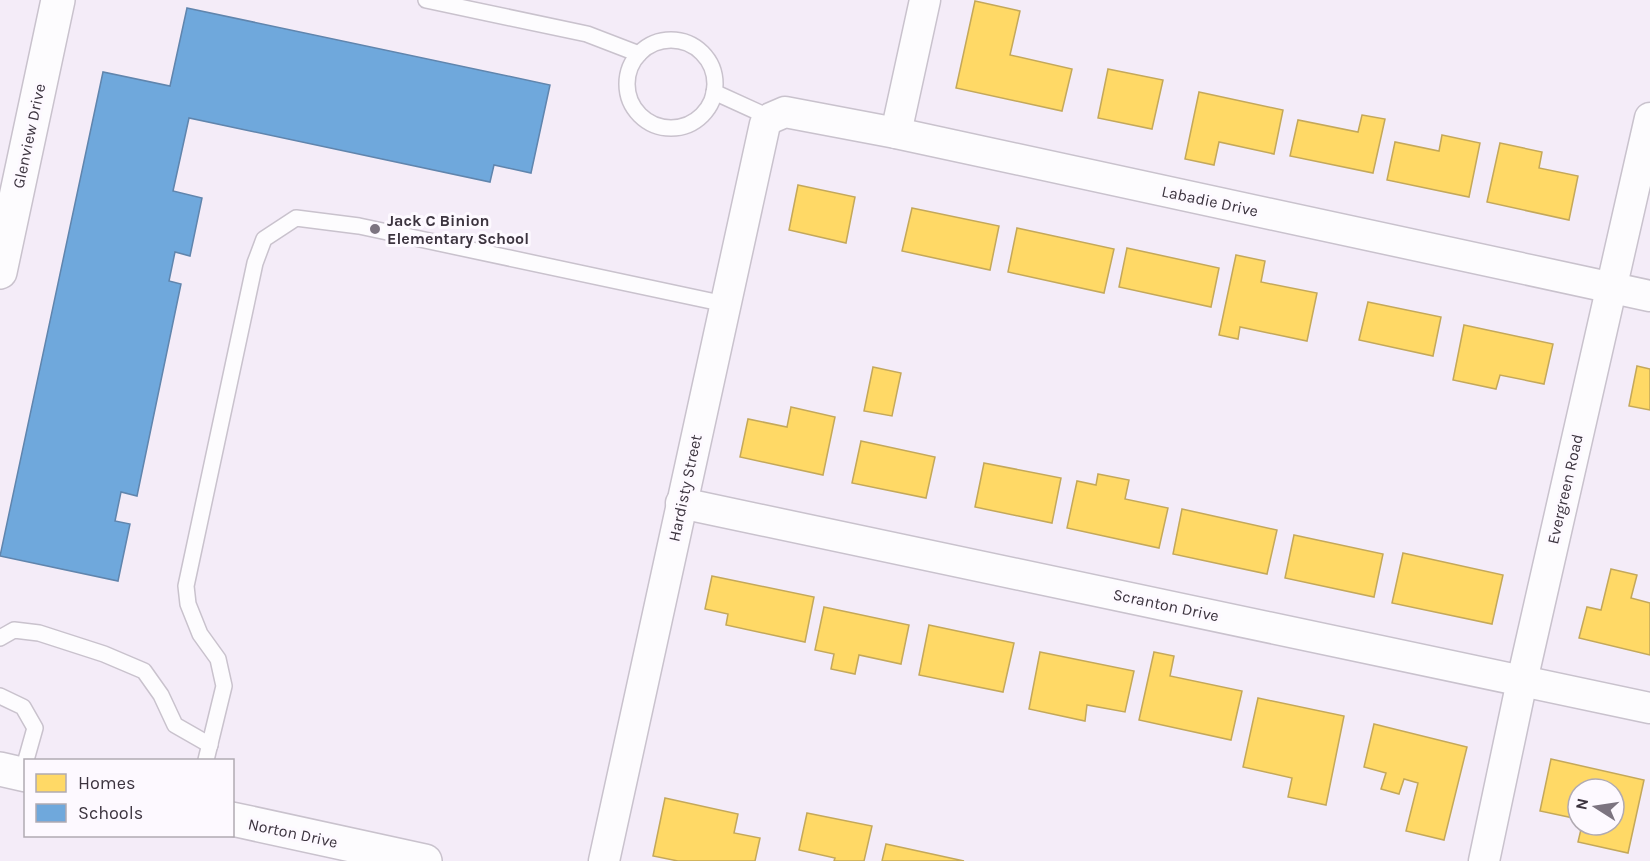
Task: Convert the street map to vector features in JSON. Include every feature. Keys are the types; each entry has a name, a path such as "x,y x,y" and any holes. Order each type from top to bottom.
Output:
{"main road":[{"name":"Glenview Drive","path":"0,272 58,0"},
{"name":"Norton Drive","path":"234,819 415,860"}],"street":[{"path":"896,133 925,0"},
{"name":"Labadie Drive","path":"771,118 785,112 896,133 1650,296"},
{"name":"Hardisty Street","path":"604,861 765,124 771,118"},
{"name":"Evergreen Road","path":"1484,861 1522,681 1650,118"},
{"name":"Scranton Drive","path":"681,503 1650,708"}],"lane":[{"path":"426,0 587,34 639,54"},
{"path":"663,41 677,41 691,45 702,53 710,64 714,78 714,92 710,105 702,116 689,124 675,128 659,127 646,120 635,110 629,96 627,81 631,66 639,54 650,45 663,41"},
{"path":"714,92 771,118"},
{"path":"206,759 224,686 218,659 200,634 188,604 186,586 255,263 264,239 296,218 348,225 725,304"},
{"path":"0,638 14,630 39,633 104,654 144,671 161,695 175,725 210,745"},
{"path":"0,696 23,707 35,728 20,768"}],"building: Homes":[{"path":"975,1 1020,11 1010,55 1072,69 1062,111 956,88"},
{"path":"1108,69 1163,80 1152,129 1098,118"},
{"path":"1199,92 1283,110 1274,154 1219,142 1214,165 1185,159"},
{"path":"1362,115 1385,119 1373,173 1290,156 1298,120 1358,132"},
{"path":"1442,135 1480,143 1469,197 1387,180 1395,142 1439,151"},
{"path":"1500,143 1542,152 1539,168 1578,176 1569,220 1487,202"},
{"path":"798,185 855,197 846,243 789,230"},
{"path":"912,208 999,226 990,270 902,251"},
{"path":"1017,228 1114,249 1104,293 1008,272"},
{"path":"1127,248 1219,268 1211,307 1119,287"},
{"path":"1236,255 1265,261 1261,282 1317,293 1307,341 1240,327 1238,339 1219,335"},
{"path":"1368,302 1441,317 1433,356 1359,340"},
{"path":"1464,325 1553,344 1544,384 1500,375 1496,389 1453,380"},
{"path":"1637,366 1650,369 1650,410 1629,406"},
{"path":"873,367 901,373 892,416 864,411"},
{"path":"791,407 835,417 823,475 740,457 748,419 787,427"},
{"path":"861,441 935,457 926,498 852,483"},
{"path":"984,463 1061,478 1052,523 975,507"},
{"path":"1098,474 1129,480 1125,499 1168,508 1159,548 1067,528 1077,481 1096,485"},
{"path":"1182,509 1277,530 1267,574 1173,554"},
{"path":"1294,535 1383,554 1374,597 1285,578"},
{"path":"1403,553 1503,575 1492,624 1392,603"},
{"path":"1611,569 1637,575 1631,598 1650,603 1650,655 1579,638 1587,607 1601,610"},
{"path":"712,576 814,597 805,642 726,625 728,614 705,609"},
{"path":"824,607 909,625 901,664 859,655 855,674 831,669 834,654 815,650"},
{"path":"929,625 1014,643 1003,692 919,675"},
{"path":"1040,652 1134,671 1125,712 1087,705 1085,721 1029,709"},
{"path":"1154,652 1174,656 1170,676 1242,691 1231,740 1139,720"},
{"path":"1258,698 1344,716 1326,805 1288,797 1292,778 1243,767"},
{"path":"1374,724 1467,747 1444,840 1406,831 1418,783 1404,779 1399,794 1381,789 1386,773 1364,767"},
{"path":"1551,759 1644,780 1628,853 1578,842 1579,837 1626,837 1626,777 1566,777 1566,816 1540,811"},
{"path":"665,798 738,814 734,833 760,838 755,861 678,861 653,856"},
{"path":"807,813 872,826 864,861 834,861 835,858 799,850"},
{"path":"886,844 964,861 882,861"}],"building: Schools":[{"path":"187,8 550,85 531,173 494,165 490,182 189,118 173,191 202,198 190,256 175,252 169,281 181,284 137,496 121,492 115,521 130,524 118,581 0,556 103,72 170,86"}],"place":[{"name":"Jack C Binion Elementary School","path":"375,229"}]}
